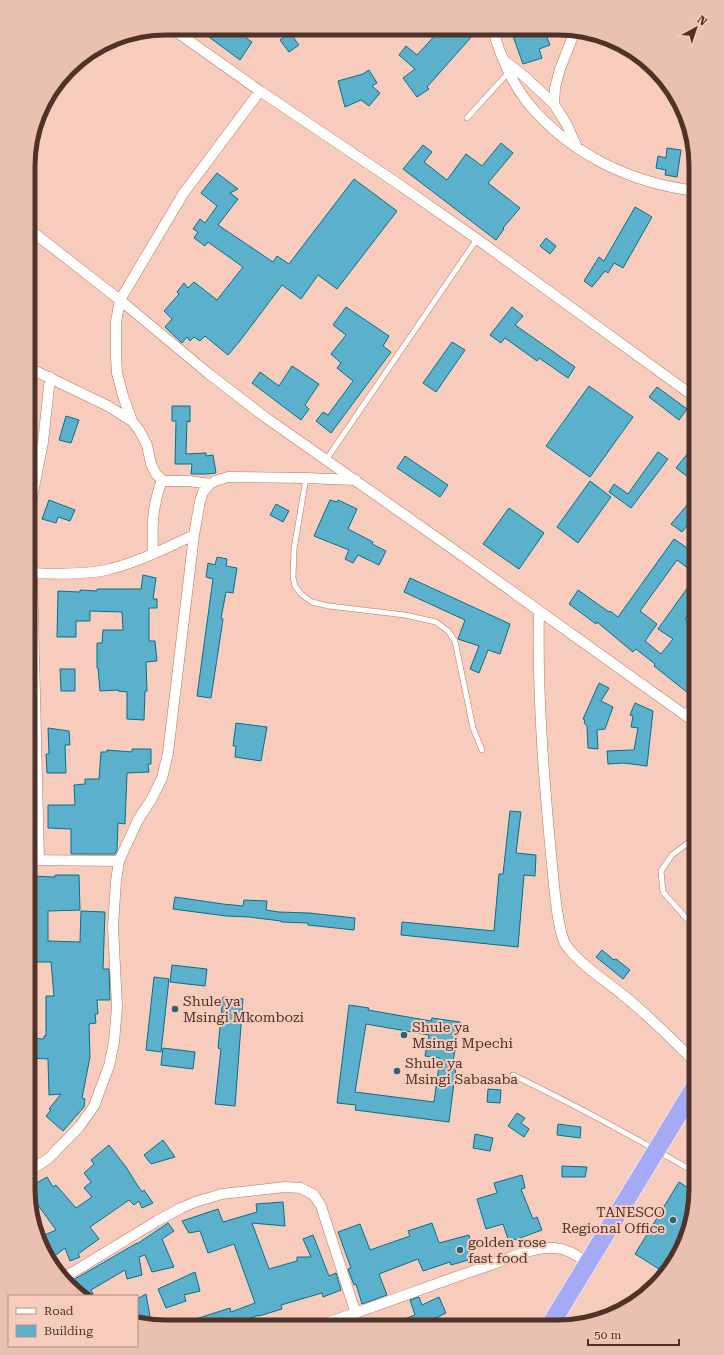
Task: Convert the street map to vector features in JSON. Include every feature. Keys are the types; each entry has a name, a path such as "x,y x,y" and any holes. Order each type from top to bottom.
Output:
{"highway":[{"path":"553,1320 689,1097"}],"street":[{"path":"181,35 260,91 477,239 689,393"},
{"path":"494,35 509,72 526,101 542,118 578,148 596,160 619,171 662,185 689,190"},
{"path":"554,104 555,88 560,69 573,36"},
{"path":"504,61 524,76 554,104 567,125 578,148"},
{"path":"132,421 123,396 117,367 116,322 120,300 183,194 260,91"},
{"path":"35,234 120,300 209,374 266,417 689,718"},
{"path":"35,371 108,406 132,421 140,430 147,444 151,464 156,474 162,480 170,482 189,481 210,484"},
{"path":"35,377 45,375"},
{"path":"35,483 43,442 45,375"},
{"path":"35,1167 49,1158 80,1126 94,1106 109,1066 114,1042 117,1007 113,926 119,861 138,820 151,800 162,778 173,714 194,535 202,492 215,481 228,477 356,480"},
{"path":"153,554 152,524 156,498 162,480"},
{"path":"35,573 80,573 104,571 123,566 153,554 194,535"},
{"path":"539,611 538,653 548,814 554,883 560,927 566,945 579,959 644,1013 689,1056"},
{"path":"35,732 39,859"},
{"path":"35,859 119,861"},
{"path":"67,1276 157,1221 195,1202 222,1194 285,1187 301,1188 314,1195 321,1206 356,1314"},
{"path":"336,1320 452,1278 538,1250 555,1248 571,1251 588,1263"}],"lane":[{"path":"467,118 509,72"},
{"path":"326,460 477,239"},
{"path":"306,478 294,549 293,577 295,586 301,594 312,602 329,606 405,615 436,622 448,631 455,642 473,728 482,750"},
{"path":"684,714 689,708"},
{"path":"689,843 672,855 661,871 663,892 689,920"},
{"path":"513,1075 570,1103 689,1169"}],"building":[{"path":"211,35 248,35 246,38 252,42 240,60 209,37"},
{"path":"287,35 292,35 299,45 289,52 280,40"},
{"path":"435,35 473,35 427,87 429,89 417,97 403,78 415,69 399,55 406,46 417,55"},
{"path":"546,35 550,45 539,49 542,58 523,64 513,36"},
{"path":"369,70 377,83 372,86 380,93 369,106 361,100 345,107 338,81 363,74"},
{"path":"501,143 513,153 488,183 520,208 503,228 504,229 496,240 403,169 423,145 432,152 424,162 447,180 466,154 482,166"},
{"path":"667,148 681,150 677,177 665,175 666,170 656,168 658,156 666,158"},
{"path":"217,173 238,189 230,193 238,199 218,225 273,262 277,256 289,264 354,179 397,211 337,289 318,275 301,299 282,285 228,355 205,336 200,341 194,337 190,341 187,337 182,343 165,327 172,319 164,311 179,294 177,292 184,283 188,288 194,282 217,300 243,267 208,242 205,246 194,238 198,232 193,229 200,219 205,223 217,206 201,193"},
{"path":"635,207 652,217 623,268 614,263 608,273 605,271 592,287 584,281 599,257 604,261"},
{"path":"546,238 556,246 550,254 540,246"},
{"path":"346,307 389,336 383,346 391,352 331,433 316,421 323,412 328,415 353,381 337,368 341,363 331,354 346,335 333,325"},
{"path":"512,307 523,316 515,325 575,367 568,378 539,358 537,361 505,338 501,343 490,335"},
{"path":"452,342 465,350 436,392 423,383"},
{"path":"292,366 319,384 305,405 309,409 301,420 252,383 260,372 279,386"},
{"path":"589,386 633,417 590,477 546,446"},
{"path":"657,387 687,409 679,420 649,397"},
{"path":"172,406 190,406 190,422 187,421 186,454 206,453 206,456 213,455 216,473 191,474 192,464 175,464 176,421 172,421"},
{"path":"66,416 79,420 71,443 59,440"},
{"path":"658,452 668,459 631,508 609,492 614,484 628,494"},
{"path":"689,452 689,478 676,468"},
{"path":"405,456 448,485 440,497 397,468"},
{"path":"590,481 611,497 578,543 557,527"},
{"path":"49,500 75,510 70,521 58,517 56,523 42,519"},
{"path":"330,500 337,502 338,500 357,509 348,529 373,542 372,544 386,551 379,565 358,555 353,563 345,559 349,550 314,536"},
{"path":"276,504 289,511 283,522 270,515"},
{"path":"688,504 689,505 689,524 682,532 671,524"},
{"path":"509,508 544,533 519,569 483,544"},
{"path":"674,539 689,549 689,569 677,560 640,611 657,624 645,641 661,654 673,639 658,629 689,586 689,613 685,619 689,622 689,694 654,666 655,664 636,649 633,652 597,622 596,624 569,604 578,590 618,617"},
{"path":"217,557 227,559 226,566 237,568 233,593 226,592 221,618 223,619 211,698 197,696 213,579 206,577 208,563 215,565"},
{"path":"143,575 156,578 153,599 157,599 157,608 149,608 149,641 155,641 157,661 146,662 147,691 145,691 144,720 127,719 127,692 118,690 100,691 97,668 97,643 102,643 103,630 123,630 122,612 90,611 90,621 76,621 76,637 57,637 58,591 80,592 80,590 97,591 97,589 141,589"},
{"path":"410,578 510,624 500,654 488,650 479,673 470,669 479,646 458,639 465,620 404,592"},
{"path":"60,669 75,669 75,691 61,691"},
{"path":"599,683 609,688 601,701 613,707 605,729 597,730 598,749 588,748 587,726 584,723 585,720 583,719"},
{"path":"635,703 653,711 647,766 624,763 608,764 607,751 634,750 638,728 631,727 633,716 630,715"},
{"path":"236,723 267,727 261,761 235,757 236,746 233,746"},
{"path":"48,728 69,731 70,745 65,745 66,773 47,773 46,754 49,754"},
{"path":"132,749 151,749 151,764 148,764 149,772 127,773 125,824 118,823 117,850 115,854 71,854 71,829 48,828 48,805 75,805 74,785 85,784 85,779 99,779 101,752 107,752 107,750 132,752"},
{"path":"510,811 521,812 516,853 536,855 535,876 524,875 518,947 401,935 402,922 494,931 499,874 503,874"},
{"path":"55,875 79,875 80,910 48,911 48,941 80,942 81,911 105,912 103,969 109,969 110,1000 97,1000 98,1014 95,1014 96,1023 89,1024 90,1057 82,1098 85,1099 84,1107 63,1131 46,1116 51,1110 49,1109 61,1094 49,1095 48,1059 35,1058 35,1038 44,1039 44,1036 46,1036 46,996 54,996 51,962 35,962 35,876 55,877"},
{"path":"175,897 243,906 244,900 267,901 266,910 355,918 354,930 308,925 308,923 281,922 173,909"},
{"path":"602,950 630,970 623,979 596,957"},
{"path":"172,965 207,969 205,986 170,982"},
{"path":"154,977 169,979 161,1052 146,1050"},
{"path":"223,997 243,999 235,1106 215,1104 221,1049 218,1048"},
{"path":"349,1005 369,1008 368,1010 431,1021 432,1018 460,1022 452,1067 456,1067 449,1122 355,1110 356,1105 337,1103","holes":["366,1024 429,1035 425,1056 440,1058 434,1102 355,1092"]},
{"path":"163,1048 195,1052 193,1069 161,1065"},
{"path":"488,1089 501,1090 500,1103 487,1102"},
{"path":"517,1113 525,1118 521,1123 529,1129 524,1137 508,1126"},
{"path":"558,1124 581,1127 580,1138 557,1135"},
{"path":"475,1134 493,1138 490,1151 473,1148"},
{"path":"163,1140 175,1157 151,1164 144,1155"},
{"path":"109,1145 126,1167 142,1192 144,1190 153,1203 142,1208 139,1201 134,1205 129,1200 90,1227 99,1239 78,1254 80,1257 70,1261 65,1248 54,1257 44,1235 56,1230 36,1202 35,1184 47,1177 53,1187 56,1185 76,1208 92,1197 84,1188 91,1182 84,1173 94,1164 91,1160"},
{"path":"562,1166 587,1167 585,1177 562,1177"},
{"path":"522,1175 525,1188 521,1189 533,1219 537,1217 542,1230 509,1242 503,1224 486,1229 477,1199 497,1193 494,1183"},
{"name":"TANESCO Regional Office","path":"679,1182 689,1188 689,1198 682,1231 676,1247 662,1269 661,1270 635,1254"},
{"path":"283,1202 285,1226 252,1223 269,1269 297,1261 297,1257 311,1257 303,1239 313,1235 329,1276 336,1273 341,1290 323,1297 322,1293 281,1305 282,1309 245,1320 192,1320 230,1308 231,1312 255,1303 234,1244 208,1253 200,1231 189,1233 182,1221 218,1209 223,1222 257,1212 256,1204"},
{"path":"168,1223 174,1231 162,1239 174,1267 152,1272 145,1255 139,1257 142,1275 127,1279 125,1270 91,1290 94,1295 86,1293 72,1281 137,1243"},
{"path":"432,1223 439,1243 469,1235 475,1258 451,1265 450,1262 423,1271 418,1259 379,1274 387,1295 362,1304 356,1284 354,1285 348,1269 351,1268 338,1232 360,1224 370,1250 410,1236 408,1231"},
{"path":"195,1272 200,1291 184,1295 186,1301 166,1308 158,1289"},
{"path":"146,1294 150,1316 138,1317 138,1298"},
{"path":"419,1297 422,1305 439,1297 446,1313 431,1320 402,1320 415,1315 410,1300"}],"place":[{"name":"Shule ya Msingi Mkombozi","path":"175,1009"},
{"name":"Shule ya Msingi Mpechi","path":"404,1035"},
{"name":"Shule ya Msingi Sabasaba","path":"397,1071"},
{"name":"TANESCO Regional Office","path":"673,1220"},
{"name":"golden rose fast food","path":"460,1250"}]}
